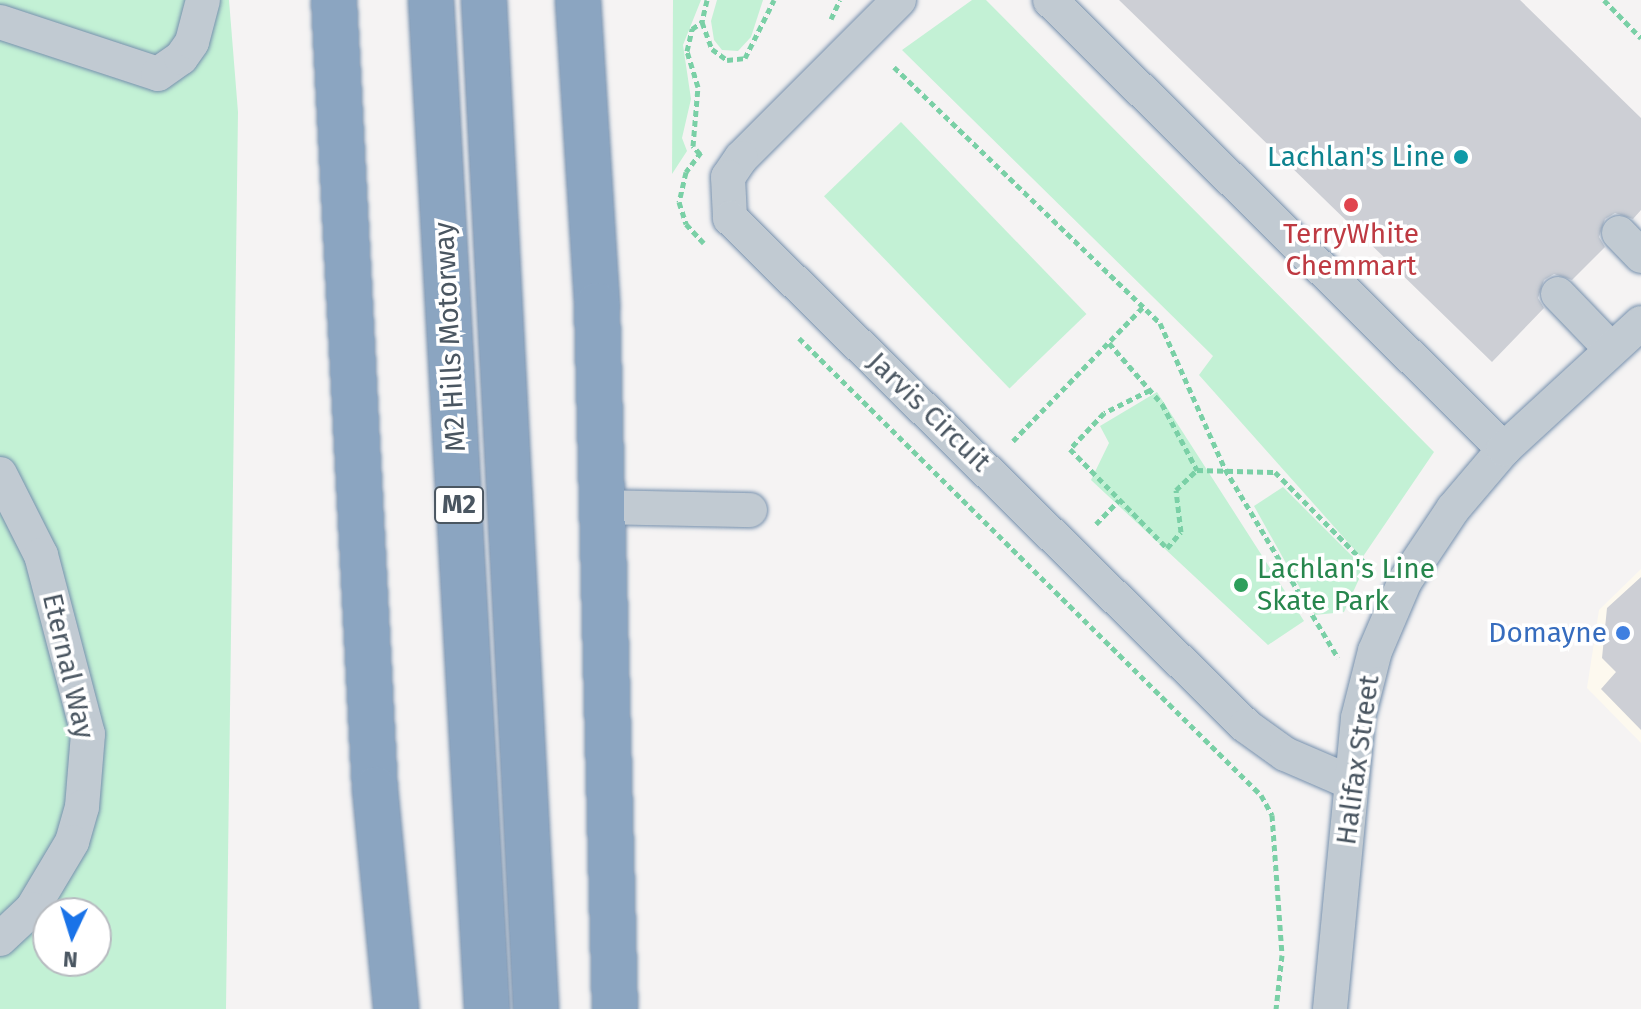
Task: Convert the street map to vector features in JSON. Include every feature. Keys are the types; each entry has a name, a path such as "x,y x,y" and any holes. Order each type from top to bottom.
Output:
{"highway":[{"name":"M2 Hills Motorway","path":"431,0 487,1009"},
{"name":"M2 Hills Motorway","path":"484,0 536,1009"},
{"path":"578,0 597,305 615,1009"},
{"path":"334,10 375,789 396,1009"}],"street":[{"path":"0,22 158,74 181,58 192,42 203,0"},
{"name":"Jarvis Circuit","path":"899,0 741,158 728,177 725,196 730,218 1246,726 1285,754 1350,782"},
{"path":"1050,0 1504,449"},
{"path":"1558,294 1611,349"},
{"name":"Halifax Street","path":"1330,1009 1350,782 1375,651 1405,581 1453,509 1504,449 1641,323"},
{"name":"Eternal Way","path":"0,474 23,511 45,568 88,734 82,807 72,842 32,909 0,939"},
{"path":"602,507 750,510"}],"path":[{"path":"707,0 702,22 712,49 727,60 745,58 774,0"},
{"path":"1604,0 1641,38"},
{"path":"700,154 693,146 698,87 687,51 692,29 702,22"},
{"path":"894,67 1160,323 1188,376 1225,469 1338,658"},
{"path":"1013,441 1144,307"},
{"path":"1109,343 1162,404 1197,470"},
{"path":"1150,390 1104,413 1070,449 1167,548 1181,532 1176,490 1197,470 1275,472 1371,569"},
{"path":"1096,524 1119,500"},
{"path":"1261,795 1272,815 1282,955 1276,1009"}],"shaded area":[{"name":"Domayne","path":"1641,569 1641,743 1587,688 1599,610"}],"green space":[{"path":"0,0 229,0 238,112 226,1009 0,1009"},
{"path":"673,0 701,0 683,45 691,99 682,138 687,151 672,174"},
{"path":"717,0 763,0 751,37 738,51 722,50 714,40 711,21"},
{"path":"972,0 986,0 1434,452 1362,558 1199,375 1213,356 902,50"},
{"path":"901,122 1086,314 1010,388 824,196"},
{"path":"1157,392 1304,621 1268,645 1091,480 1109,443 1100,426"},
{"path":"1283,487 1364,568 1344,612 1315,615 1254,506"}],"building":[{"name":"Lachlan's Line","path":"1119,0 1520,0 1641,118 1641,210 1633,219 1615,213 1605,219 1599,237 1605,247 1572,280 1554,274 1544,280 1538,298 1544,308 1492,362"},
{"name":"Domayne","path":"1641,577 1641,730 1601,689 1616,672 1602,658 1607,608"}],"place":[{"name":"Lachlan's Line","path":"1461,157"},
{"name":"TerryWhite Chemmart","path":"1351,205"},
{"name":"Lachlan's Line Skate Park","path":"1241,585"},
{"name":"Domayne","path":"1623,633"}]}
